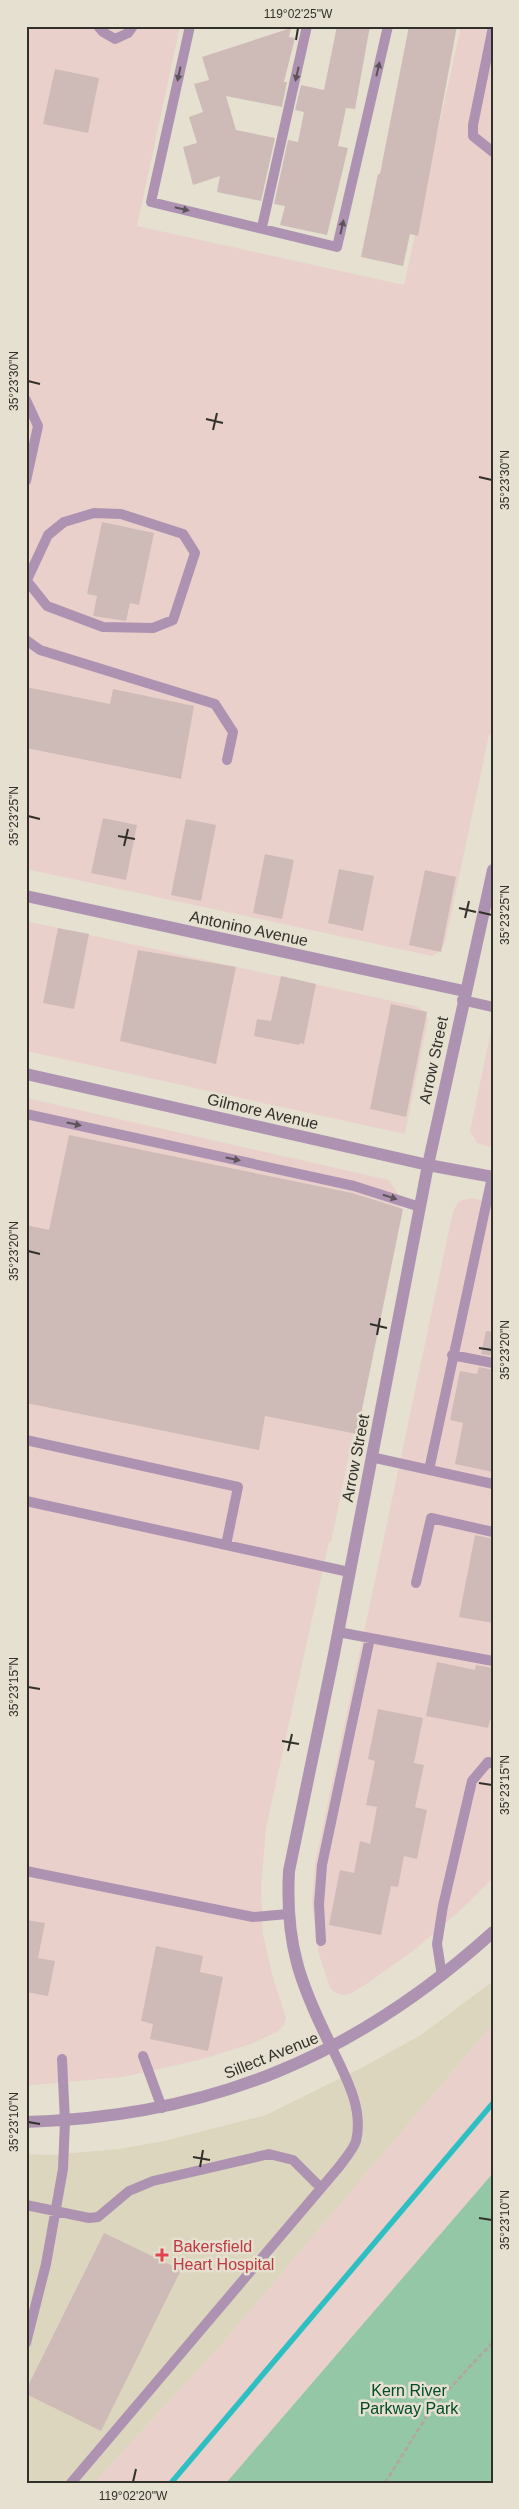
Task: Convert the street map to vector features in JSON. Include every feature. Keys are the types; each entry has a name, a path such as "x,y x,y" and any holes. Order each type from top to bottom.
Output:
{"street":[{"name":"Arrow Street","path":"332,2048 308,2000 297,1971 290,1937 288,1914 289,1871 292,1848 338,1632 428,1165 463,996 493,870"},
{"name":"Antonino Avenue","path":"26,896 463,996"},
{"name":"Gilmore Avenue","path":"26,1074 428,1165 492,1177"},
{"name":"Sillect Avenue","path":"26,2122 65,2121 127,2115 162,2108 230,2090 285,2070 332,2048 373,2025 442,1976 493,1932"}],"lane":[{"path":"98,26 103,32 115,39 128,33 134,26"},
{"path":"190,26 151,202 337,247 388,26"},
{"path":"262,228 308,26"},
{"path":"493,27 473,126 473,136 493,152"},
{"path":"26,400 38,426 26,481"},
{"path":"94,513 121,514 184,534 195,553 173,620 153,628 103,627 47,606 27,582 48,535 64,522 94,513"},
{"path":"26,640 40,650 216,704 233,732 227,760"},
{"path":"463,996 493,1007"},
{"path":"26,1114 354,1186 420,1207"},
{"path":"428,1470 492,1177"},
{"path":"452,1355 493,1363"},
{"path":"26,1440 238,1487 226,1545"},
{"path":"372,1457 493,1484"},
{"path":"26,1501 349,1572"},
{"path":"416,1582 431,1518 493,1532"},
{"path":"338,1632 493,1660"},
{"path":"322,1941 318,1904 322,1865 370,1638"},
{"path":"442,1976 437,1944 443,1906 472,1781 488,1762 493,1763"},
{"path":"26,1871 253,1917 288,1914"},
{"path":"72,2483 339,2168 355,2142 358,2118 351,2088 332,2048"},
{"path":"143,2056 162,2108"},
{"path":"26,2344 46,2264 63,2169 65,2121 62,2058"},
{"path":"26,2205 89,2218 98,2217 129,2192 153,2181 269,2154 293,2160 321,2188"}],"path":[{"path":"385,2483 433,2406 493,2342"}],"shaded area":[{"path":"26,26 180,26 137,226 404,285 461,26 493,26 493,735 489,735 445,943 440,951 432,956 26,869"},
{"path":"26,921 415,1006 423,1010 428,1019 405,1134 26,1051"},
{"path":"493,1022 493,1148 477,1143 470,1131"},
{"path":"26,1098 389,1180 402,1200 331,1542 329,1542 266,1828 261,1888 263,1934 272,1974 286,2018 284,2025 277,2032 251,2044 199,2060 123,2077 34,2085 26,2085"},
{"path":"472,1198 493,1203 493,1878 463,1908 413,1951 368,1983 350,1994 343,1995 334,1992 330,1988 318,1951 312,1903 315,1864 453,1211 459,1201"},
{"name":"Bakersfield Heart Hospital","path":"493,1981 493,2024 221,2345 94,2483 26,2483 26,2154 49,2155 119,2149 164,2141 266,2115 363,2067 421,2035"},
{"path":"493,2024 493,2173 226,2483 94,2483 221,2345"}],"green space":[{"name":"Kern River Parkway Park","path":"493,2173 493,2483 226,2483"}],"building":[{"path":"337,26 370,26 355,109 346,108 338,146 348,148 327,235 280,225 285,206 274,204 288,140 298,142 304,112 295,110 301,85 324,90"},
{"path":"409,26 457,26 418,236 410,234 403,266 361,257 378,174 380,174"},
{"path":"291,28 289,37 295,38 284,82 287,82 282,107 226,96 236,130 275,138 261,201 217,192 220,176 193,185 183,147 197,143 189,117 203,112 194,84 209,80 202,57"},
{"path":"55,69 99,78 88,133 43,124"},
{"path":"102,522 154,533 139,605 130,603 126,621 93,616 97,596 87,594"},
{"path":"26,687 110,704 113,689 194,706 181,779 26,748"},
{"path":"103,818 137,825 126,880 91,873"},
{"path":"186,819 216,825 201,901 171,895"},
{"path":"265,854 294,860 282,919 253,913"},
{"path":"339,869 374,876 363,931 328,923"},
{"path":"425,870 456,877 441,952 409,945"},
{"path":"58,928 89,934 74,1009 43,1003"},
{"path":"138,950 236,967 216,1064 120,1041"},
{"path":"281,976 316,984 304,1044 300,1043 299,1045 254,1036 257,1019 271,1021"},
{"path":"391,1004 427,1012 406,1117 370,1109"},
{"path":"69,1135 352,1193 403,1209 357,1434 265,1416 259,1450 26,1403 26,1225 49,1230"},
{"path":"486,1331 493,1332 493,1356 481,1354"},
{"path":"479,1367 493,1370 493,1472 455,1464 463,1423 450,1420 460,1371 477,1374"},
{"path":"475,1535 493,1539 493,1623 459,1617"},
{"path":"437,1662 475,1670 476,1665 493,1668 493,1721 490,1720 488,1728 426,1716"},
{"path":"378,1709 423,1718 414,1763 424,1765 415,1807 427,1810 417,1859 404,1856 398,1887 391,1886 381,1935 329,1925 340,1870 354,1873 360,1841 370,1844 377,1807 366,1805 375,1761 368,1759"},
{"path":"26,1920 45,1923 38,1958 55,1961 48,1996 26,1992"},
{"path":"156,1946 203,1956 200,1972 223,1977 208,2051 150,2039 153,2024 141,2021"},
{"path":"104,2233 181,2270 101,2431 26,2394 26,2390"}],"waterway":[{"path":"171,2483 493,2103"}],"place":[{"name":"Bakersfield Heart Hospital","path":"162,2255"}]}
